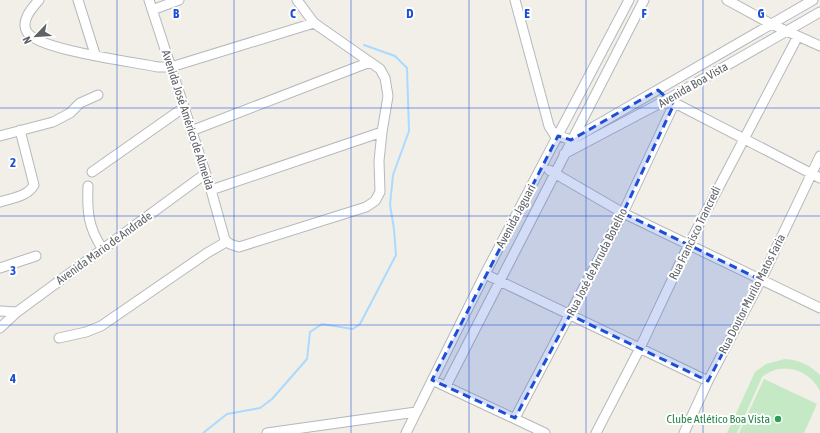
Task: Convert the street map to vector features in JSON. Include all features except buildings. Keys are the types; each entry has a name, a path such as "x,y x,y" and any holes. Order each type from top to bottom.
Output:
{"street":[{"path":"39,0 30,10 25,25 27,32 33,38 58,48 158,67 171,67 314,23"},
{"path":"78,0 95,54"},
{"name":"Avenida José Américo de Almeida","path":"149,0 211,190 225,241"},
{"path":"152,10 179,0"},
{"path":"59,338 86,332 101,326 225,241 233,246 243,246 372,204 380,192 379,161 388,86 380,69 314,23 297,0"},
{"path":"514,0 549,126 554,134 571,140"},
{"name":"Avenida Jaguari","path":"406,433 485,274 629,0"},
{"name":"Avenida Jaguari","path":"446,386 644,0"},
{"name":"Avenida Boa Vista","path":"571,140 813,0"},
{"path":"729,1 771,24 820,46"},
{"name":"Avenida Boa Vista","path":"564,154 671,102 786,31 820,12"},
{"name":"Rua Francisco Trancredi","path":"596,433 639,350 689,244 798,36"},
{"path":"191,131 370,62"},
{"path":"658,90 671,102 820,178"},
{"path":"0,136 53,122 70,113 80,103 98,95"},
{"name":"Rua José de Arruda Botelho","path":"515,418 623,213 671,102"},
{"path":"92,172 183,108"},
{"path":"0,202 29,192 34,185 20,130"},
{"path":"211,190 382,132"},
{"name":"Rua Doutor Murilo Matos Faria","path":"684,433 708,381 761,280 820,156"},
{"path":"543,166 554,174 623,213 820,308"},
{"name":"Avenida Mario de Andrade","path":"0,328 17,312 102,248 205,174"},
{"path":"88,186 88,216 92,233 102,248"},
{"path":"0,268 36,256"},
{"path":"485,274 500,279 639,350 708,381"},
{"path":"0,311 17,312"},
{"path":"432,380 545,433"},
{"path":"267,433 416,412"}],"highlighted area":[{"path":"658,90 674,104 623,213 761,280 708,381 570,315 515,418 432,380 558,136 571,140"}],"green space":[{"path":"785,359 804,364 816,371 820,375 820,391 809,377 802,373 786,369 778,369 770,372 762,377 737,433 727,433 755,372 766,364"},
{"name":"Clube Atlético Boa Vista","path":"764,379 817,404 804,433 739,433"}],"waterway":[{"path":"203,433 227,414 260,408 272,399 307,359 310,332 322,324 353,329 360,324 396,255 390,205 393,175 409,131 407,68 395,56 364,45"}],"place":[{"name":"Clube Atlético Boa Vista","path":"778,419"}]}
